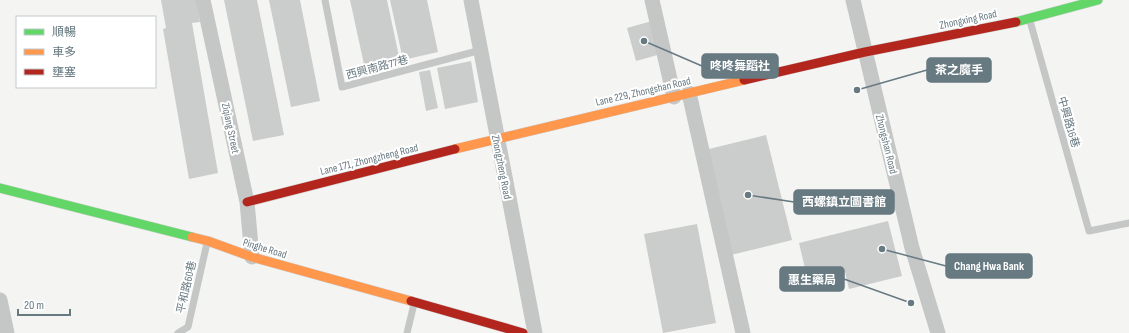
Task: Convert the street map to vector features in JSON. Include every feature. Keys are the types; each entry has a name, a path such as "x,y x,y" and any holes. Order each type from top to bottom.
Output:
{"street":[{"name":"Ziqiang Street","path":"203,0 247,202 252,257"},
{"name":"Zhongzheng Road","path":"471,0 535,333"},
{"path":"652,0 674,96"},
{"name":"Zhongshan Road","path":"853,0 912,248 938,333"},
{"name":"Zhongxing Road","path":"865,52 1029,18 1098,0"},
{"name":"Lane 229, Zhongshan Road","path":"497,138 865,52"},
{"path":"689,93 743,333"},
{"name":"Lane 171, Zhongzheng Road","path":"247,202 497,138"},
{"name":"Pinghe Road","path":"0,188 208,241 252,257 523,333"},
{"path":"0,300 7,333"}],"lane":[{"name":"西興南路77巷","path":"325,0 342,87 481,50"},
{"name":"中興路16巷","path":"1029,18 1089,231 1129,224"},
{"name":"平和路60巷","path":"178,333 188,327 208,241"},
{"path":"407,333 415,303"}],"building":[{"path":"161,0 196,0 200,22 192,23 218,173 189,179 163,29 166,28"},
{"path":"224,0 257,0 284,135 253,141"},
{"path":"269,0 300,0 320,101 291,107"},
{"path":"350,0 387,0 400,61 365,69"},
{"path":"390,0 427,0 438,52 403,60"},
{"path":"652,21 661,54 636,61 627,28"},
{"path":"471,61 478,102 445,109 437,68"},
{"path":"430,70 438,108 426,111 419,72"},
{"path":"766,135 792,240 731,255 705,150"},
{"path":"888,221 902,276 849,289 845,272 808,281 799,243"},
{"path":"697,224 716,323 663,333 644,234"}],"traffic: fast":[{"path":"1016,22 1098,0"},
{"path":"0,188 192,237"}],"traffic: slow":[{"path":"455,149 744,80"},
{"path":"192,237 208,241 252,257 411,301"}],"traffic: jam":[{"path":"744,80 865,52 1016,22"},
{"path":"247,202 455,149"},
{"path":"411,301 523,333"}],"place":[{"name":"咚咚舞蹈社","path":"644,41"},
{"name":"茶之魔手","path":"857,90"},
{"name":"西螺鎮立圖書館","path":"748,195"},
{"name":"Chang Hwa Bank","path":"882,249"},
{"name":"惠生藥局","path":"911,303"}]}
